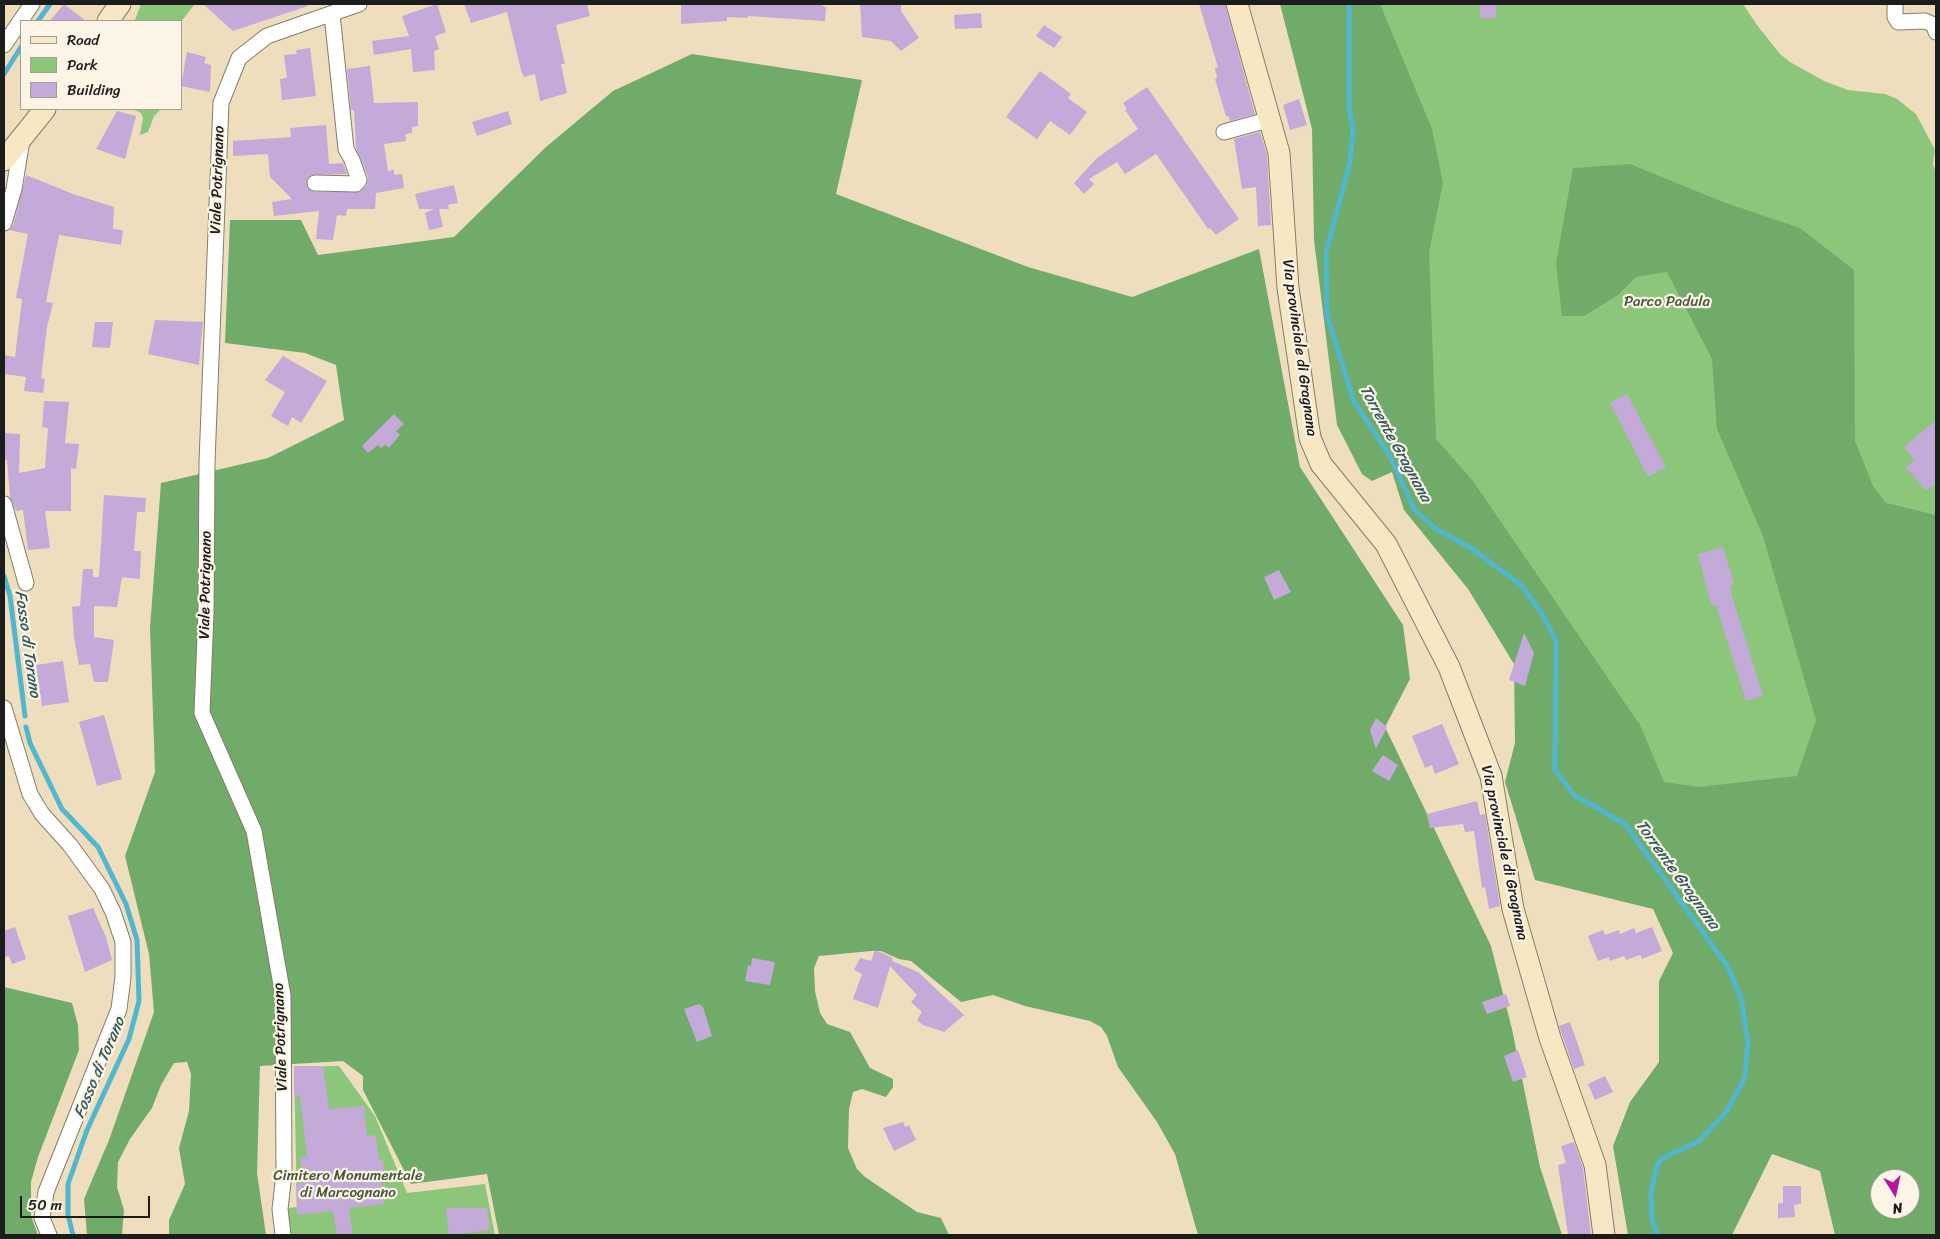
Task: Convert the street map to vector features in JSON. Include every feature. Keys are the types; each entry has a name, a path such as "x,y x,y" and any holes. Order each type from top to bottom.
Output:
{"main road":[{"path":"109,20 120,4"},
{"name":"Via provinciale di Gragnana","path":"1237,4 1271,119 1280,169 1288,288 1310,438 1321,464 1386,544 1449,667 1491,776 1513,909 1550,1038 1595,1165 1604,1235"},
{"path":"4,160 44,110"}],"street":[{"path":"21,20 32,4"},
{"name":"Viale Potrignano","path":"283,1235 280,1208 284,1174 283,996 254,831 202,713 206,612 208,462 221,103 239,58 267,36 359,4"},
{"path":"1895,4 1895,17 1898,22 1925,21 1934,25 1936,32"},
{"path":"315,183 356,184 359,180 346,149 332,14"},
{"path":"4,45 20,22"},
{"path":"1224,132 1271,119"},
{"path":"4,223 14,189 22,140"},
{"path":"4,504 26,583"},
{"path":"4,708 30,794 42,814 70,845 102,889 113,912 123,942 123,976 119,1009 46,1192 42,1218 49,1235"}],"green space":[{"path":"141,4 194,4 182,21 135,20"},
{"path":"1280,4 1380,4 1432,129 1443,183 1429,252 1436,439 1473,481 1640,725 1664,782 1699,787 1797,776 1816,720 1763,536 1717,429 1712,359 1667,272 1636,277 1618,295 1584,316 1562,316 1556,263 1573,168 1630,164 1723,202 1800,228 1854,270 1855,441 1873,486 1886,503 1936,515 1936,1235 1835,1235 1820,1171 1772,1154 1732,1235 1628,1235 1613,1146 1630,1102 1659,1062 1659,981 1673,953 1653,909 1535,880 1505,782 1515,743 1514,664 1468,589 1404,510 1392,472 1372,481 1362,474 1337,425 1314,240 1312,129"},
{"name":"Parco Padula","path":"1364,4 1743,4 1780,54 1790,62 1824,81 1848,90 1885,94 1897,99 1916,114 1935,150 1933,163 1936,174 1936,935 1753,963 1486,519 1411,402"},
{"path":"692,54 862,80 836,194 1028,267 1132,297 1259,249 1300,467 1403,625 1410,679 1385,727 1491,946 1512,1029 1540,1167 1562,1235 1198,1235 1175,1154 1157,1122 1118,1067 1107,1036 1101,1027 1090,1021 1025,1006 993,995 961,1002 911,961 899,959 881,951 871,951 819,956 814,968 815,991 820,1013 827,1024 850,1032 870,1068 893,1079 893,1087 886,1097 862,1089 853,1092 849,1109 848,1148 857,1169 865,1177 917,1212 941,1218 949,1235 499,1235 487,1174 411,1184 363,1090 363,1076 343,1061 260,1066 257,1173 266,1235 169,1235 169,1220 185,1184 179,1148 189,1111 191,1074 187,1062 174,1063 161,1085 152,1108 130,1139 118,1162 117,1187 124,1210 122,1235 87,1235 84,1199 109,1140 154,1012 149,954 125,856 155,772 150,628 161,483 268,458 344,420 336,365 305,353 225,343 230,220 301,220 318,255 454,237 546,147 613,91"},
{"path":"134,110 160,110 154,116 148,132 140,135 143,118 141,113"},
{"path":"4,987 72,1003 78,1025 79,1050 38,1157 31,1182 31,1216 38,1235 4,1235"},
{"name":"Cimitero Monumentale di Marcognano","path":"339,1066 375,1116 407,1193 485,1184 495,1235 291,1235 288,1208 297,1207 294,1067"}],"building":[{"path":"64,4 85,20 51,20"},
{"path":"203,4 307,4 308,6 233,31"},
{"path":"437,4 446,32 435,36 439,49 434,51 435,70 413,72 411,49 374,55 372,41 409,36 402,16"},
{"path":"464,4 587,4 590,16 556,25 565,64 561,64 567,93 540,101 535,74 524,77 521,70 507,12 471,23"},
{"path":"681,4 822,4 822,6 826,7 825,21 748,16 747,18 727,17 727,21 681,24"},
{"path":"860,4 901,4 901,11 919,38 901,51 891,41 862,37"},
{"path":"1199,4 1225,4 1255,114 1230,121 1228,116 1226,116 1215,79 1217,78 1215,68 1218,67"},
{"path":"1480,4 1496,4 1496,18 1480,18"},
{"path":"981,13 982,28 955,29 954,15"},
{"path":"1044,25 1062,37 1054,48 1036,36"},
{"path":"310,48 316,96 282,100 280,79 287,78 284,55 297,54 296,50"},
{"path":"187,52 206,57 204,63 211,65 210,92 182,86"},
{"path":"370,66 374,103 418,102 418,126 412,127 412,133 405,134 406,141 384,144 388,171 394,170 394,175 402,174 404,188 376,193 375,209 347,209 346,216 337,215 333,240 316,239 319,211 274,216 272,202 292,199 270,177 268,154 233,156 233,141 291,137 290,128 326,125 329,164 343,163 347,174 311,175 307,179 307,187 315,192 360,192 367,185 368,177 356,148 354,110 351,110 347,69"},
{"path":"1040,71 1071,94 1068,98 1087,112 1070,135 1050,121 1037,139 1006,117"},
{"path":"1147,87 1239,219 1216,235 1210,228 1208,229 1156,154 1125,174 1117,162 1089,179 1094,184 1084,194 1074,183 1097,158 1138,129 1125,110 1127,109 1123,103"},
{"path":"1299,99 1307,125 1290,130 1283,105"},
{"path":"117,111 136,116 125,159 96,149"},
{"path":"508,111 512,124 477,136 472,122"},
{"path":"1260,132 1267,155 1271,225 1258,226 1256,187 1242,189 1234,139"},
{"path":"26,175 73,194 114,207 113,229 123,230 121,245 59,235 46,302 53,303 47,327 41,378 45,379 43,393 24,391 26,377 4,374 4,355 15,357 22,299 16,298 28,234 9,230 13,226"},
{"path":"454,185 458,203 448,205 449,209 439,209 443,227 429,230 425,213 434,209 419,209 415,194"},
{"path":"155,320 203,322 199,365 148,354"},
{"path":"95,322 113,322 110,348 92,347"},
{"path":"283,356 327,381 301,423 292,417 288,426 271,416 285,392 265,380"},
{"path":"1627,394 1666,467 1648,477 1610,403"},
{"path":"44,401 69,402 65,443 79,444 76,469 71,468 71,511 45,511 50,548 28,550 23,510 16,511 10,497 7,460 4,460 4,433 20,434 19,473 45,468 48,428 42,427"},
{"path":"394,414 404,424 396,431 400,435 389,448 385,445 381,448 378,445 368,453 362,446"},
{"path":"1936,420 1936,483 1926,491 1906,467 1915,460 1904,447"},
{"path":"104,495 146,498 145,512 137,512 134,551 141,551 140,579 122,577 117,607 94,606 94,637 114,640 108,682 94,682 90,664 79,665 74,637 72,607 80,606 83,569 93,569 93,577 99,577"},
{"path":"1723,547 1734,584 1729,586 1763,696 1746,701 1716,605 1711,605 1698,554"},
{"path":"1279,570 1291,592 1274,600 1264,577"},
{"path":"1524,633 1534,653 1525,686 1509,680"},
{"path":"63,661 69,702 42,706 36,665"},
{"path":"104,715 122,779 97,786 79,722"},
{"path":"1376,718 1387,727 1376,749 1370,730"},
{"path":"1442,724 1459,764 1435,774 1432,765 1425,768 1412,736"},
{"path":"1383,755 1398,765 1389,781 1372,771"},
{"path":"1477,801 1480,815 1485,814 1500,906 1489,909 1485,887 1482,888 1474,831 1465,832 1463,824 1430,828 1427,814"},
{"path":"93,908 106,937 112,960 85,972 68,916"},
{"path":"15,927 26,959 12,964 9,956 4,957 4,931"},
{"path":"1652,927 1662,951 1642,959 1640,955 1626,960 1624,956 1610,961 1609,957 1598,961 1588,936 1603,930 1605,935 1619,930 1620,934 1634,928 1636,933"},
{"path":"875,950 893,958 892,961 918,972 964,1015 944,1032 923,1025 917,1020 922,1012 911,1002 917,995 890,966 878,1008 853,999 862,974 854,970 860,958 871,961"},
{"path":"752,958 775,962 770,985 745,981 748,965 751,966"},
{"path":"1506,994 1510,1006 1487,1014 1482,1002"},
{"path":"699,1004 703,1007 712,1036 697,1042 684,1009"},
{"path":"1570,1022 1585,1065 1574,1069 1559,1026"},
{"path":"1518,1050 1527,1077 1513,1082 1504,1056"},
{"path":"294,1066 323,1066 329,1109 364,1106 367,1136 376,1135 379,1160 383,1160 385,1175 381,1176 384,1204 349,1208 353,1235 337,1235 333,1211 297,1215 296,1184 304,1183 300,1157 307,1156 300,1096 294,1095"},
{"path":"1605,1076 1613,1092 1595,1100 1588,1084"},
{"path":"903,1122 905,1127 909,1125 916,1140 894,1151 883,1128"},
{"path":"1574,1142 1583,1168 1591,1235 1568,1235 1558,1165 1566,1163 1561,1146"},
{"path":"1783,1186 1801,1186 1801,1204 1794,1205 1795,1217 1778,1218 1778,1203 1783,1203"},
{"path":"446,1208 487,1208 490,1230 449,1235"}],"waterway":[{"path":"39,20 50,4"},
{"name":"Torrente Gragnana","path":"1349,4 1349,108 1353,129 1350,162 1326,252 1327,315 1354,402 1390,456 1414,509 1436,529 1471,548 1522,586 1541,612 1556,641 1555,770 1574,795 1625,824 1728,967 1741,998 1748,1041 1745,1077 1726,1112 1699,1141 1661,1159 1657,1166 1651,1192 1652,1220 1658,1235"},
{"path":"4,74 20,49"},
{"name":"Fosso di Torano","path":"4,576 10,596 25,716"},
{"name":"Fosso di Torano","path":"26,727 30,743 62,809 98,847 126,904 137,940 139,1001 129,1039 87,1130 68,1184 68,1215 73,1235"}]}
